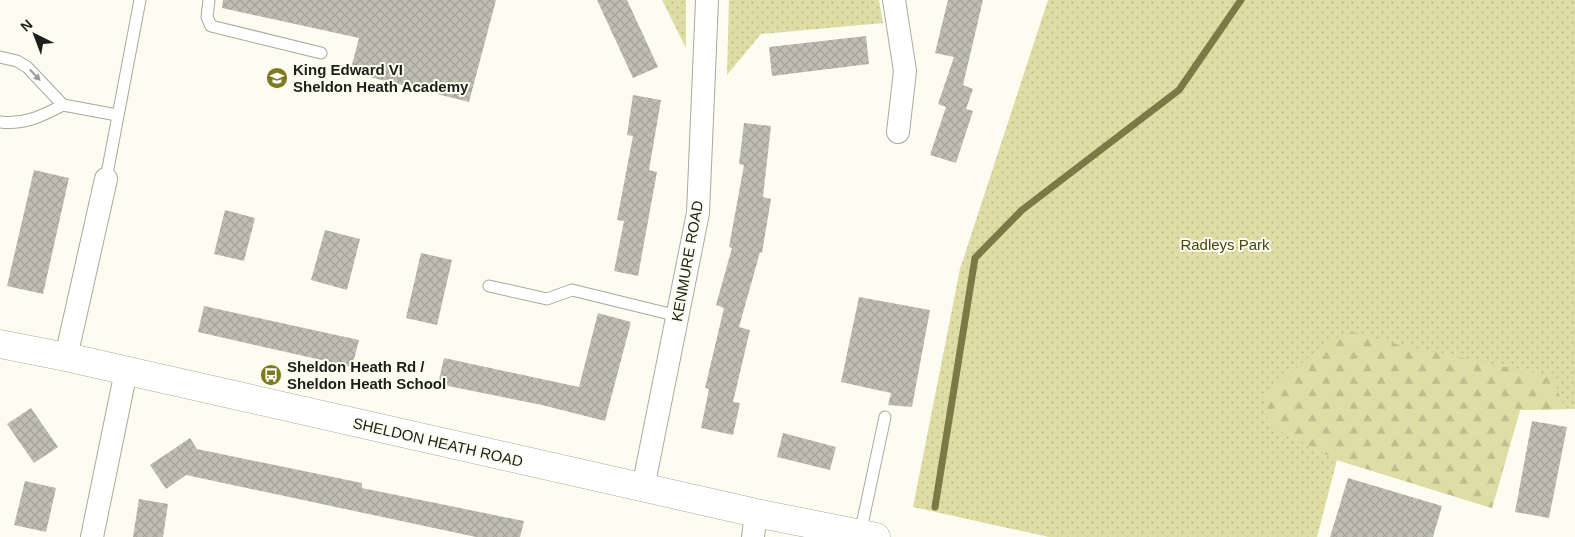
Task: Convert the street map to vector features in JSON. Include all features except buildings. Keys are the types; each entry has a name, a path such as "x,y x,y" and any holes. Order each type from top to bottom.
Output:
{"street":[{"name":"KENMURE ROAD","path":"643,488 698,213 707,0"},
{"path":"894,0 905,71 898,132"},
{"path":"66,357 106,178"},
{"name":"SHELDON HEATH ROAD","path":"0,344 66,357 643,488 754,525 868,535"},
{"path":"92,537 126,371"}],"lane":[{"path":"106,178 140,0"},
{"path":"209,0 207,16 212,26 321,52"},
{"path":"0,57 18,61 27,67 63,105 117,115"},
{"path":"0,122 23,122 37,118 63,105"},
{"path":"489,286 547,299 572,290 678,316"},
{"path":"868,535 885,417"}],"green space":[{"path":"662,0 686,0 686,48"},
{"path":"729,0 879,0 883,23 761,34 727,75"},
{"name":"Radleys Park","path":"1048,0 1575,0 1575,409 1520,410 1492,508 1337,460 1317,537 1049,537 913,507 960,269"},
{"path":"1349,331 1387,342 1552,377 1565,409 1520,410 1492,508 1337,460 1270,426 1263,398 1317,350"}],"waterway":[{"path":"935,507 975,258 1022,210 1179,90 1241,0"}],"place":[{"name":"King Edward VI Sheldon Heath Academy","path":"277,78"},
{"name":"Sheldon Heath Rd / Sheldon Heath School","path":"271,375"}]}
